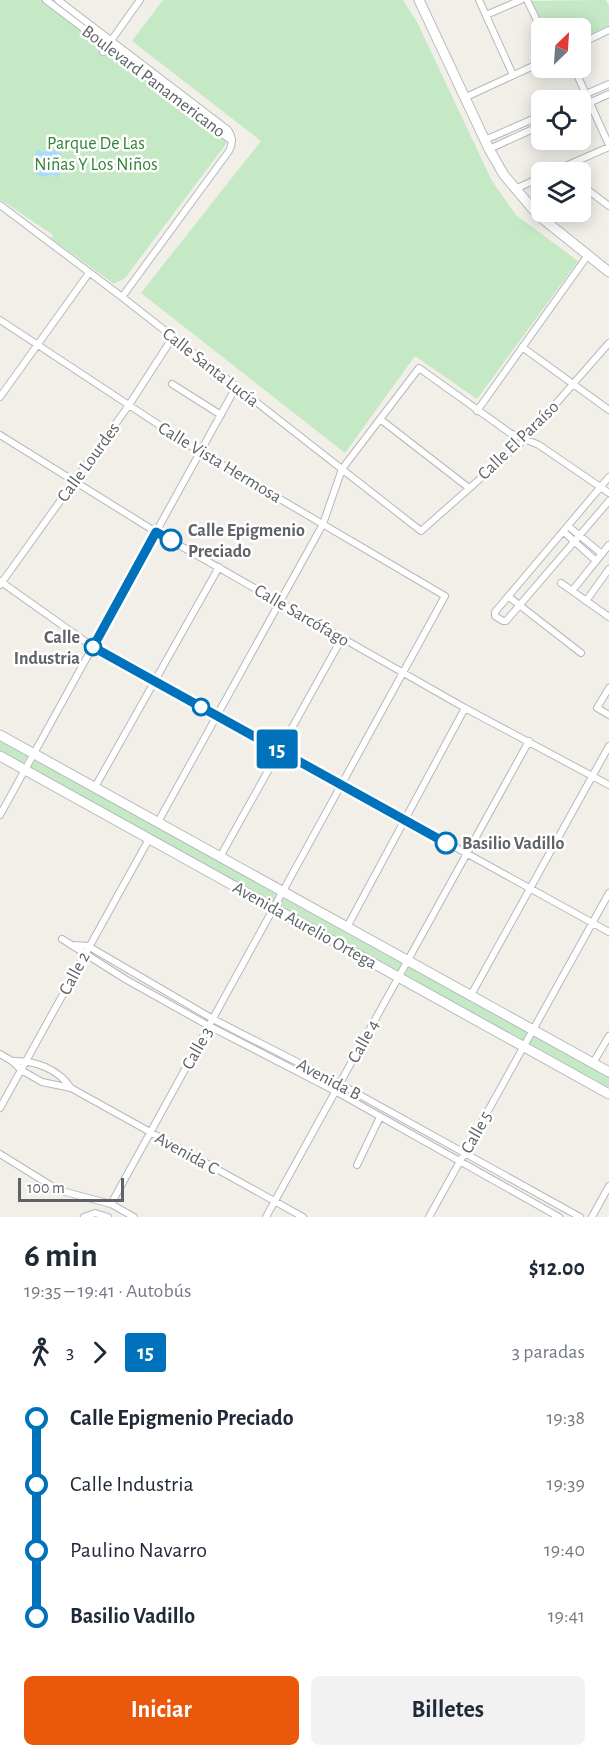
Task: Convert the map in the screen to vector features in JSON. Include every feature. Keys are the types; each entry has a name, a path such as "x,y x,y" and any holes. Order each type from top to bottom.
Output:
{"main road":[{"path":"419,0 487,145 515,189 538,215 609,272"},
{"name":"Avenida Aurelio Ortega","path":"0,735 609,1072"},
{"name":"Avenida Aurelio Ortega","path":"0,756 609,1094"}],"street":[{"name":"Boulevard Panamericano","path":"46,0 232,141 229,151 122,297"},
{"name":"Boulevard Panamericano","path":"58,0 107,46"},
{"path":"107,46 140,0"},
{"path":"479,0 513,75"},
{"path":"486,15 521,0"},
{"path":"527,0 536,18"},
{"path":"591,39 609,30"},
{"path":"466,97 531,67"},
{"path":"591,92 609,84"},
{"path":"591,103 609,94"},
{"path":"580,162 609,146 591,105"},
{"path":"487,145 531,121"},
{"path":"487,145 531,129"},
{"path":"515,189 531,182"},
{"path":"591,192 607,203"},
{"name":"Calle Santa Lucía","path":"0,205 122,297 421,531"},
{"path":"477,411 588,255"},
{"path":"0,397 89,273"},
{"name":"Calle Vista Hermosa","path":"0,320 200,452 445,596"},
{"name":"Calle Lourdes","path":"1,583 129,405 173,337"},
{"name":"Calle El Paraíso","path":"421,531 525,439 609,343"},
{"path":"522,347 609,410"},
{"path":"158,822 323,524 342,469 419,368 510,433 551,452 609,493"},
{"path":"171,384 221,415"},
{"path":"0,815 236,387"},
{"path":"380,419 469,488"},
{"name":"Calle Sarcófago","path":"0,435 156,532 465,708 609,785"},
{"path":"609,477 495,614 504,622 609,501"},
{"path":"566,529 602,554"},
{"path":"577,538 596,561"},
{"path":"572,591 609,545"},
{"path":"95,787 219,567"},
{"path":"586,601 609,569"},
{"path":"1,583 93,647 609,932"},
{"path":"561,583 609,617"},
{"name":"Calle 3","path":"111,1204 445,596"},
{"path":"509,597 581,653"},
{"path":"220,857 342,638"},
{"path":"609,688 597,708 609,715"},
{"path":"347,927 465,708"},
{"name":"Calle 4","path":"266,1217 529,741"},
{"path":"471,995 609,746"},
{"name":"Calle 2","path":"0,1108 149,839"},
{"name":"Calle 5","path":"429,1217 609,893"},
{"name":"Avenida B","path":"62,939 75,945 125,979 209,1026 335,1091 559,1217"},
{"name":"Avenida B","path":"75,945 88,946 213,1018 340,1084 580,1217"},
{"path":"593,1063 609,1036"},
{"name":"Avenida C","path":"0,1054 21,1070 52,1086 71,1088"},
{"name":"Avenida C","path":"12,1061 26,1060 59,1074 71,1088 303,1217"},
{"path":"357,1165 380,1117"},
{"path":"411,1134 416,1126"},
{"path":"0,1154 58,1190 111,1204 134,1217"},
{"path":"592,1217 609,1186"},
{"path":"84,1217 95,1213 108,1217"}],"green space":[{"name":"Parque De Las Niñas Y Los Niños","path":"0,0 44,0 227,138 226,144 125,278 114,284 52,239 53,235 0,199"},
{"path":"163,0 403,0 417,22 492,181 516,215 578,261 477,399 415,356 345,453 141,293 261,141 132,41"},
{"path":"606,0 609,6 609,26 591,34 591,18 540,18 531,1"},
{"path":"0,739 28,756 20,767 0,756"},
{"path":"39,760 274,892 276,894 274,901 270,905 29,769 33,762"},
{"path":"288,898 402,961 399,972 396,975 276,908 278,902"},
{"path":"408,968 413,968 609,1077 609,1093 404,976"}],"water":[{"path":"39,149 42,153 52,149 62,154 59,158 62,170 57,178 53,174 43,177 34,173 38,169 34,159"}],"bus line":[{"name":"15","path":"171,540 156,532 93,647 446,843"}],"place":[{"name":"Calle Epigmenio Preciado","path":"171,540"},
{"name":"Calle Industria","path":"93,647"},
{"name":"Basilio Vadillo","path":"446,843"}]}
